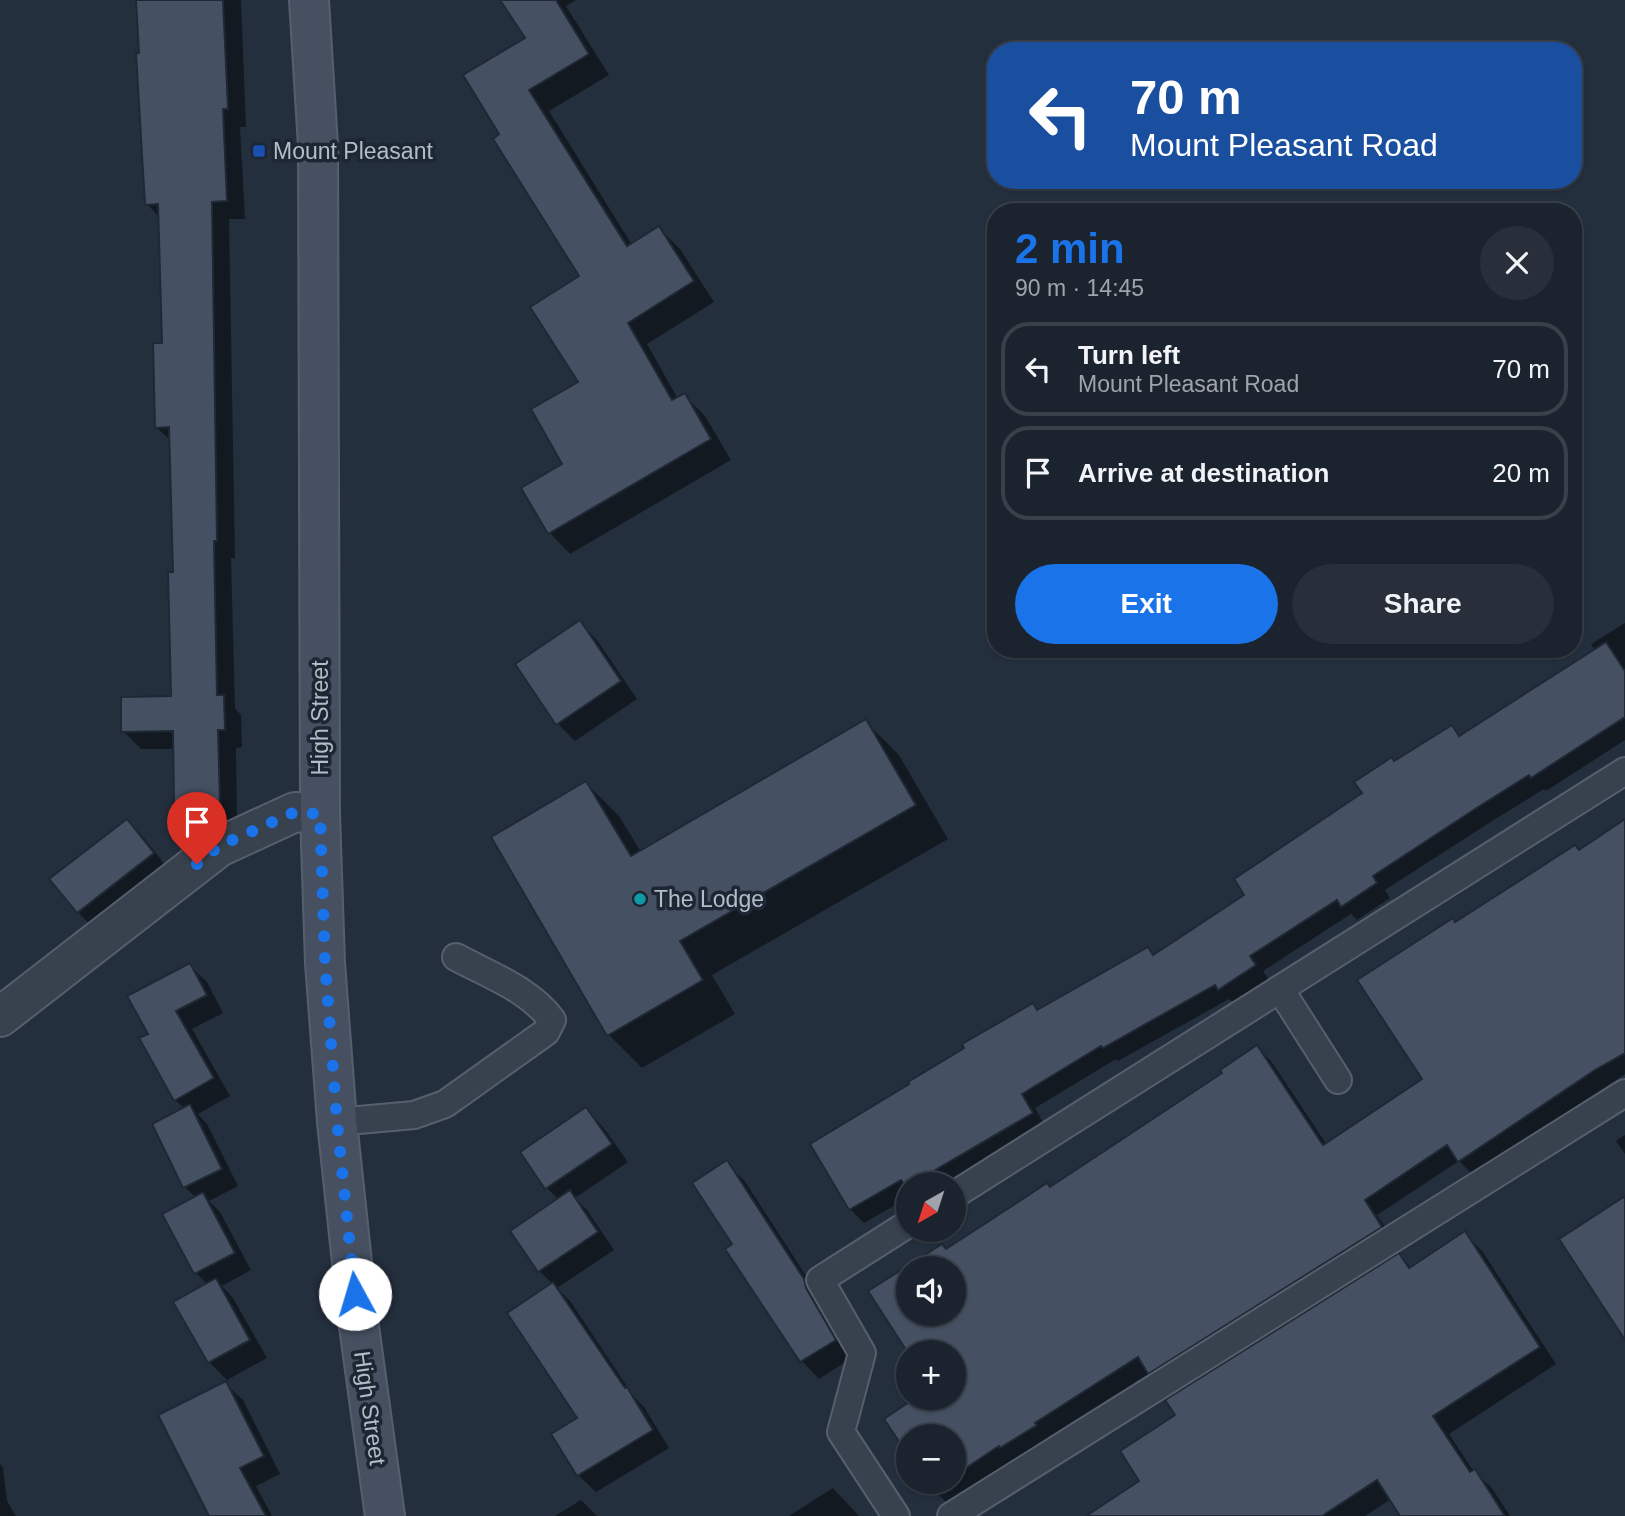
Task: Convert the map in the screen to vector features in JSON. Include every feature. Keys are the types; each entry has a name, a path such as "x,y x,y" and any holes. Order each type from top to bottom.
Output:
{"street":[{"name":"High Street","path":"309,0 318,159 320,814 325,963 337,1122 358,1319 385,1516"},
{"path":"0,1017 219,846 295,812 320,814"}],"lane":[{"path":"966,1187 1625,771"},
{"path":"337,1122 414,1115 445,1104 546,1032 552,1020 543,1008 526,994 456,957"},
{"path":"1280,989 1338,1080"},
{"path":"951,1516 1625,1093"},
{"path":"896,1232 820,1280 862,1353 841,1432 896,1516"}],"building":[{"path":"136,0 223,0 228,109 223,109 227,201 212,202 217,695 224,695 225,730 218,730 220,804 174,804 173,731 121,732 121,697 171,696 168,572 173,572 169,427 155,428 153,343 162,343 158,204 145,205 136,53 139,53"},
{"path":"500,0 556,0 589,54 529,90 627,246 659,226 694,281 628,323 672,400 685,393 711,439 548,534 521,488 562,464 531,409 578,382 530,307 579,276 493,139 499,134 463,75 525,38"},
{"path":"580,620 621,681 556,725 515,664"},
{"path":"1606,642 1625,671 1625,717 1531,778 1529,775 1475,809 1373,876 1377,883 1341,907 1337,900 1250,956 1256,965 1218,990 1215,985 1103,1048 1101,1046 1022,1094 1033,1113 932,1172 896,1172 896,1183 849,1210 810,1144 964,1048 962,1044 1033,1003 1037,1010 1148,947 1153,955 1244,895 1234,879 1362,793 1354,782 1392,757 1394,761 1452,725 1459,736"},
{"name":"The Lodge","path":"866,719 916,805 680,941 703,980 607,1036 491,837 586,781 631,856"},
{"path":"127,819 154,853 77,913 49,879"},
{"path":"1625,819 1625,1053 1595,1070 1458,1162 1447,1145 1365,1200 1382,1227 1148,1374 1138,1357 1035,1423 1037,1425 966,1468 966,1424 896,1424 896,1437 884,1419 897,1410 966,1410 966,1340 900,1340 868,1291 896,1273 896,1326 966,1326 966,1256 923,1256 942,1244 946,1249 957,1242 966,1242 966,1236 1047,1183 1050,1187 1222,1073 1220,1070 1257,1045 1323,1145 1422,1079 1357,980 1453,918 1455,922 1575,845 1579,850"},
{"path":"190,963 207,995 176,1011 214,1078 174,1101 139,1038 148,1034 127,996"},
{"path":"190,1104 222,1169 183,1188 152,1124"},
{"path":"586,1107 612,1144 545,1189 520,1152"},
{"path":"727,1160 804,1279 806,1288 836,1340 800,1362 725,1249 732,1244 692,1183"},
{"path":"570,1190 598,1232 538,1272 510,1231"},
{"path":"203,1192 235,1253 194,1274 162,1214"},
{"path":"1625,1196 1625,1340 1559,1239"},
{"path":"1465,1231 1540,1347 1433,1416 1470,1472 1475,1469 1505,1516 1400,1516 1377,1480 1322,1516 1086,1516 1139,1481 1120,1451 1175,1415 1165,1400 1399,1253 1409,1268"},
{"path":"216,1278 250,1340 208,1363 173,1302"},
{"path":"553,1282 625,1388 627,1387 653,1430 577,1476 551,1434 577,1418 507,1313"},
{"path":"226,1381 264,1456 240,1468 266,1516 209,1516 158,1415"}],"place":[{"name":"Mount Pleasant","path":"259,151"},
{"name":"The Lodge","path":"640,899"}],"route":[{"path":"197,864 219,846 295,812 320,814 325,963 337,1122 355,1294"}]}
